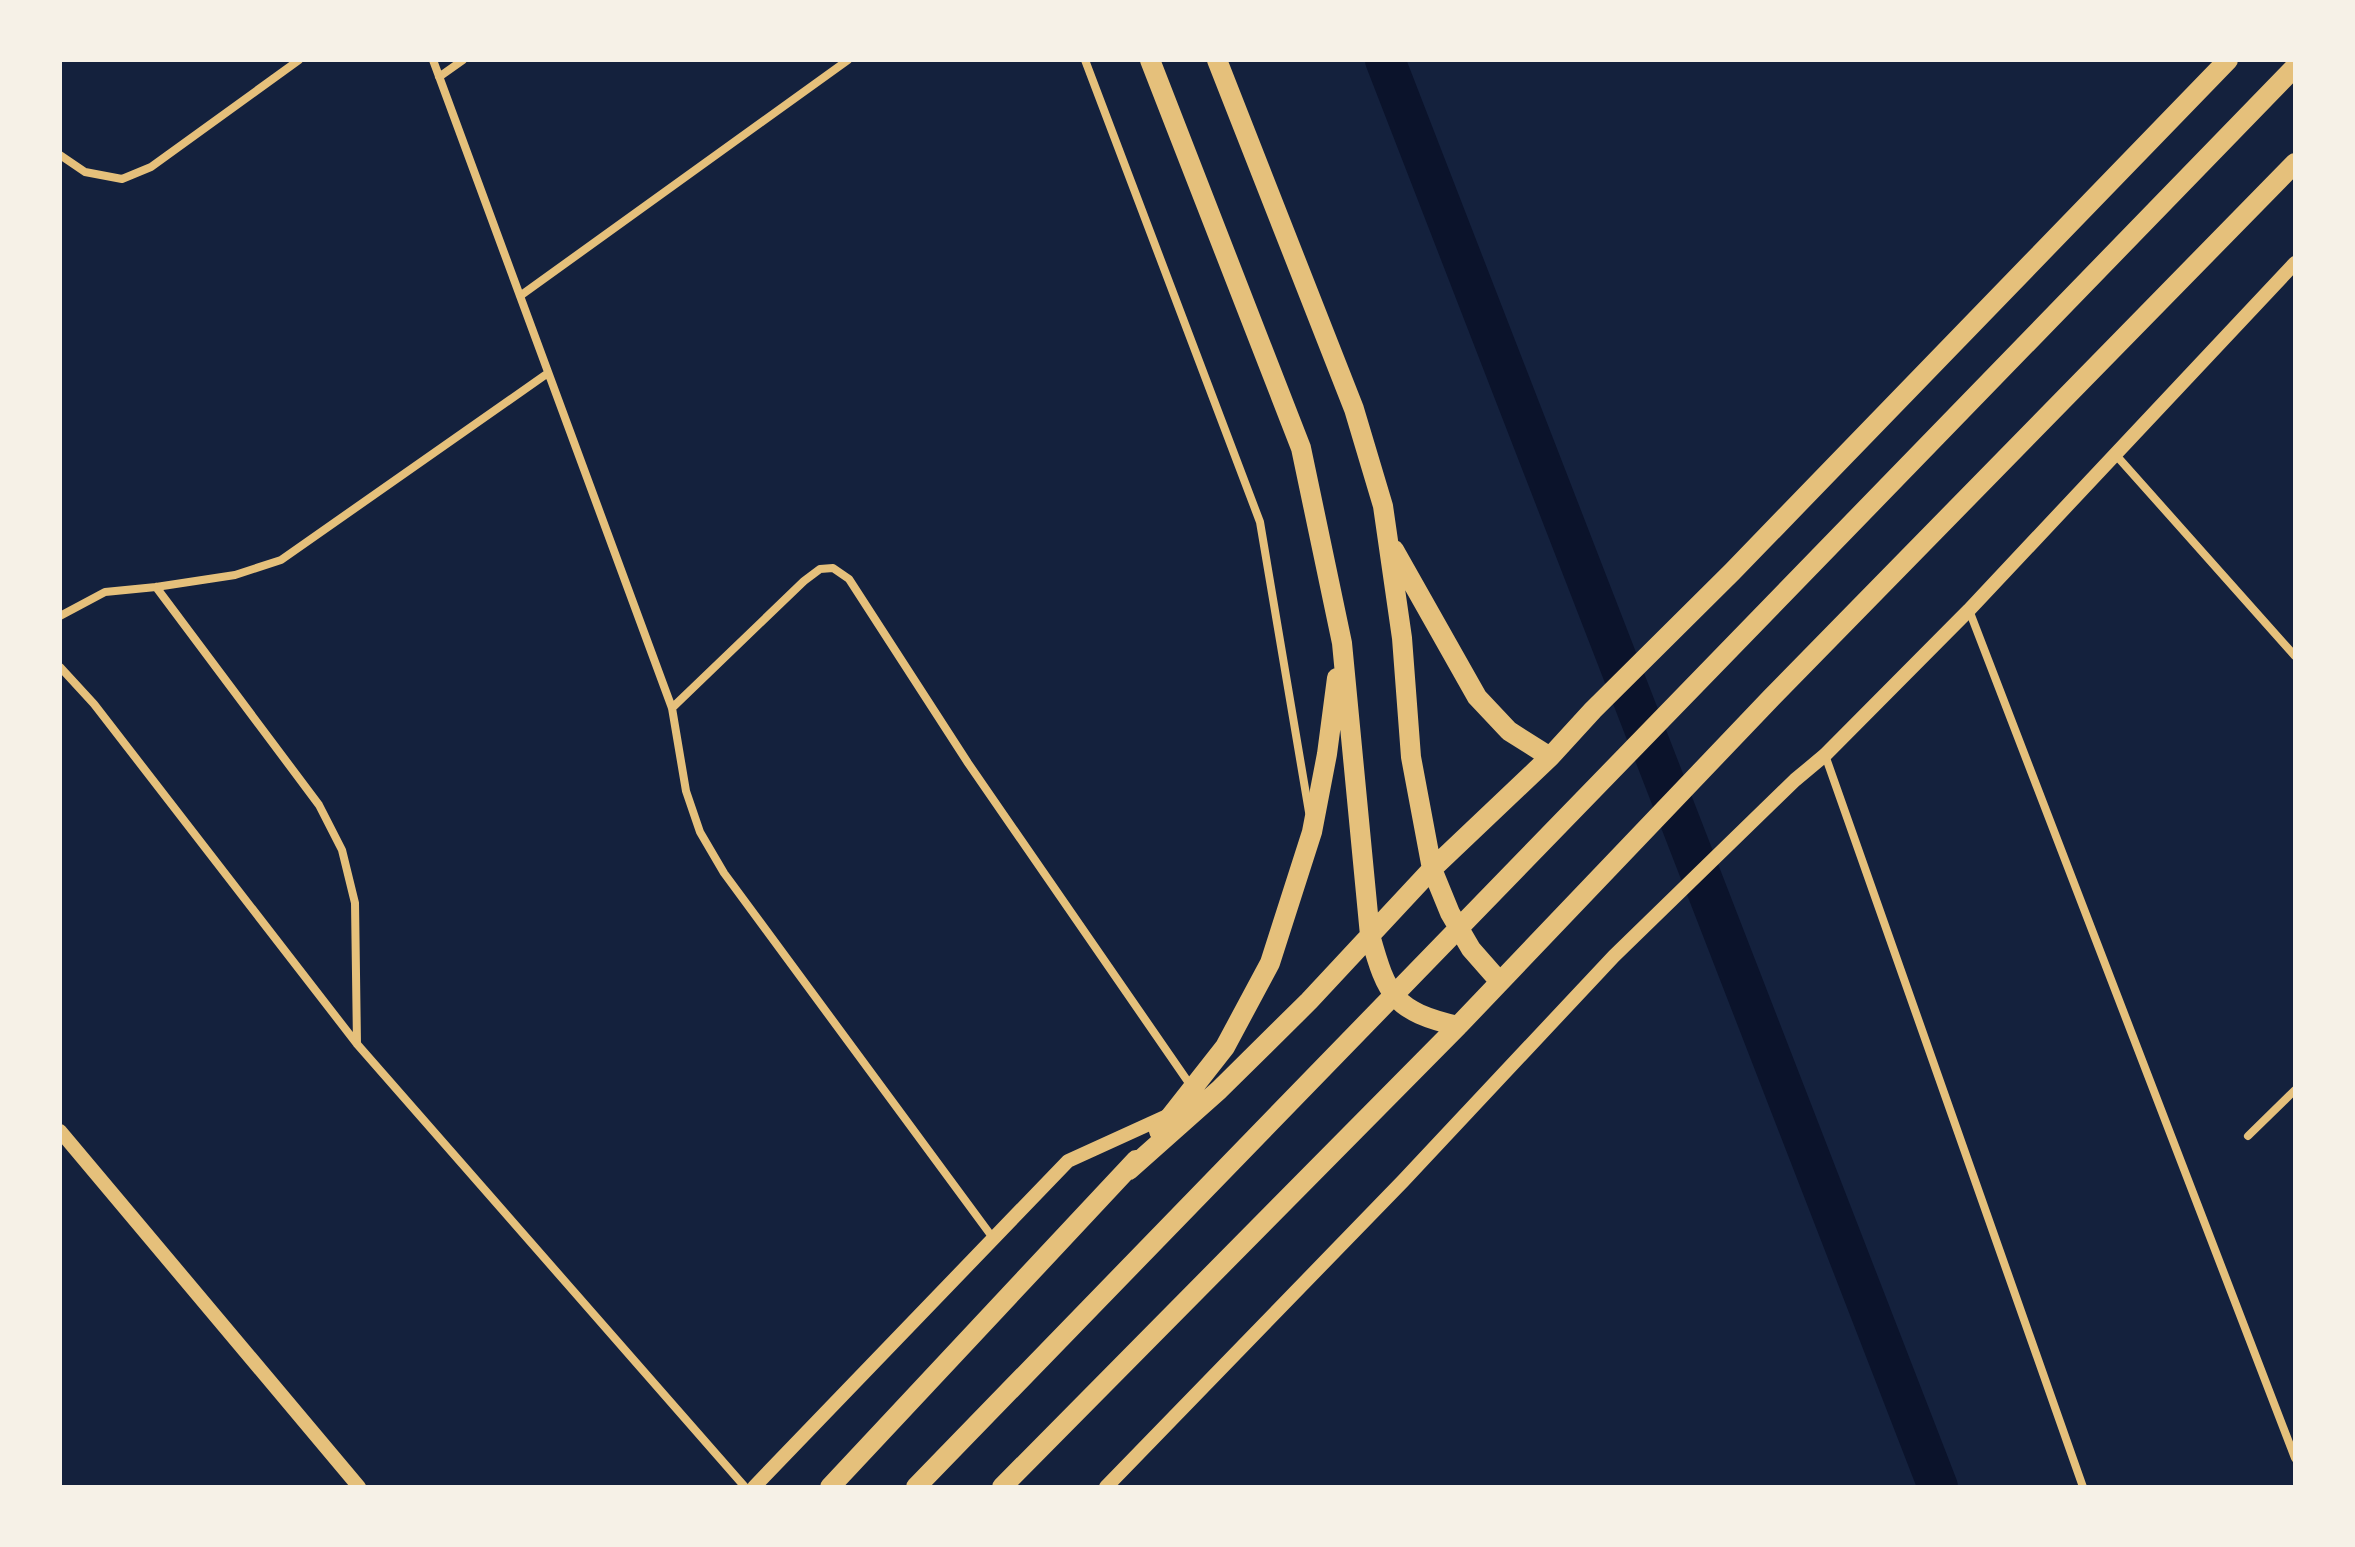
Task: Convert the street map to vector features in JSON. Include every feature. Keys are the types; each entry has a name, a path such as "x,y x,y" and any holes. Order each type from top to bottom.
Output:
{"main road":[{"path":"1150,60 1301,448 1342,643 1370,935 1380,972 1399,1004 1428,1019 1458,1026"},
{"path":"1217,60 1354,409 1383,506 1402,638 1411,757 1432,869 1450,913 1471,949 1500,982"},
{"path":"830,1487 1129,1170 1219,1090 1309,1001 1432,869 1550,757 2228,60"},
{"path":"916,1487 2295,67"},
{"path":"1002,1487 1458,1026 1772,697 2295,163"},
{"path":"1388,540 1477,697 1509,731 1550,757"},
{"path":"1129,1170 1225,1047 1270,963 1312,832 1327,754 1342,643"}],"street":[{"path":"60,155 85,172 122,179 151,167 299,60"},
{"path":"433,60 672,708 686,791 700,832 724,873 993,1238"},
{"path":"439,77 463,60"},
{"path":"520,296 848,60"},
{"path":"1085,60 1260,522 1312,832"},
{"path":"1106,1487 1403,1181 1614,956 1795,780 1825,755 1969,610 2295,263"},
{"path":"60,616 105,592 235,575 281,560 548,373"},
{"path":"2115,454 2295,656"},
{"path":"672,708 820,569 833,568 849,579 968,763 1193,1088"},
{"path":"156,587 319,805 342,850 355,903 357,1044"},
{"path":"1969,610 2295,1458"},
{"path":"60,667 94,704 357,1044 745,1487"},
{"path":"1825,755 2083,1487"},
{"path":"2248,1136 2295,1090"},
{"path":"754,1487 1068,1161 1173,1113"},
{"path":"60,1131 359,1487"}],"waterway":[{"path":"1385,60 1938,1487"}]}
